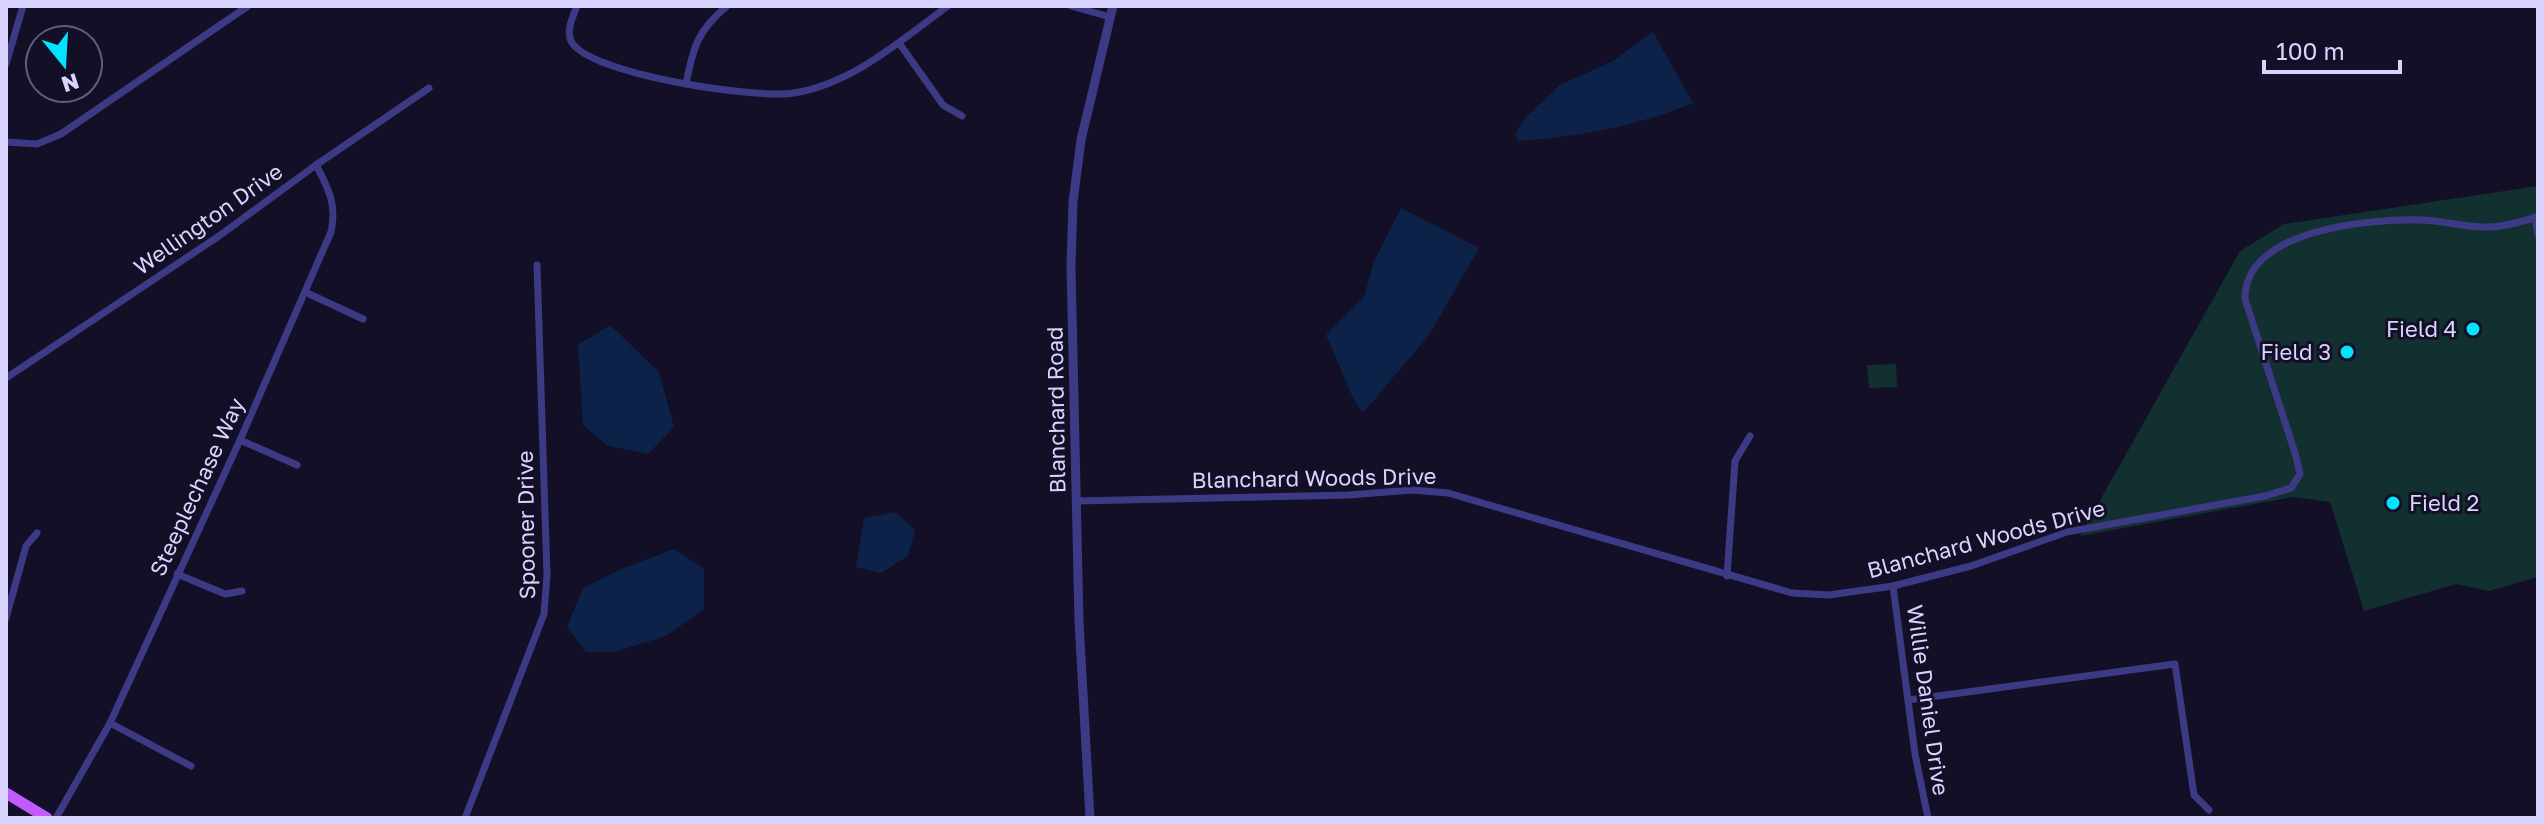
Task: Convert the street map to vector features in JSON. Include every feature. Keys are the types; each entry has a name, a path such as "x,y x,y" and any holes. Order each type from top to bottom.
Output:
{"main road":[{"path":"6,793 47,818"}],"street":[{"path":"6,64 23,6"},
{"path":"6,142 37,144 61,134 248,6"},
{"path":"577,6 569,31 571,41 579,51 630,70 686,84 750,94 794,93 835,80 879,58 948,6"},
{"path":"686,84 693,48 709,21 727,6"},
{"path":"1071,6 1110,17"},
{"name":"Blanchard Road","path":"1090,818 1079,621 1071,266 1073,202 1081,140 1113,6"},
{"path":"899,43 943,105 962,116"},
{"name":"Wellington Drive","path":"9,376 219,236 429,88"},
{"name":"Steeplechase Way","path":"56,818 110,723 331,232 334,215 332,195 316,165"},
{"name":"Blanchard Woods Drive","path":"1076,501 1349,495 1412,490 1448,493 1792,593 1829,595 1893,586 1971,566 2067,532 2265,496 2291,488 2300,474 2296,456 2245,299 2246,280 2260,260 2292,241 2339,226 2424,220 2492,227 2536,217 2538,235"},
{"name":"Spooner Drive","path":"465,818 544,614 547,575 537,265"},
{"path":"305,292 363,319"},
{"path":"6,363 9,376"},
{"path":"1727,576 1735,461 1750,436"},
{"path":"240,440 297,465"},
{"path":"6,618 26,546 37,533"},
{"path":"177,574 225,594 242,591"},
{"path":"6,576 17,578"},
{"name":"Willie Daniel Drive","path":"1893,586 1915,754 1928,818"},
{"path":"1908,700 2175,664 2194,795 2209,810"},
{"path":"110,723 191,766"}],"green space":[{"path":"2538,186 2538,577 2489,591 2456,584 2364,611 2330,502 2293,497 2080,536 2240,251 2284,224"},
{"path":"1896,364 1897,387 1869,388 1867,365"}],"water":[{"path":"1653,32 1693,103 1607,129 1518,141 1515,134 1524,119 1560,85 1613,61"},
{"path":"1401,208 1479,248 1429,335 1363,413 1353,398 1326,335 1364,297 1374,261"},
{"path":"610,325 659,372 674,427 648,454 608,446 583,425 578,345"},
{"path":"895,512 915,530 908,556 881,573 856,567 864,518"},
{"path":"674,549 704,569 704,609 666,636 614,652 586,652 567,627 583,588"}],"place":[{"name":"Field 4","path":"2473,329"},
{"name":"Field 3","path":"2347,352"},
{"name":"Field 2","path":"2393,503"}]}
